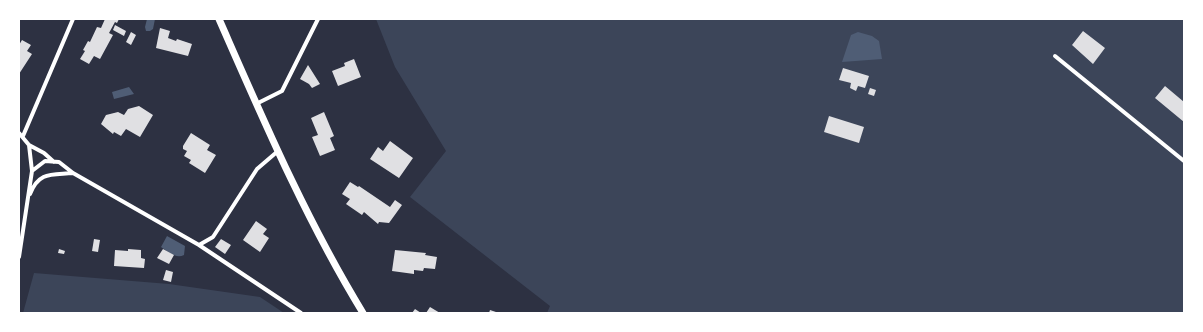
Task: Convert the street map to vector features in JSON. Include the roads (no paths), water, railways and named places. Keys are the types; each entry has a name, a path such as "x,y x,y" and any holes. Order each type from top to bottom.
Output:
{"street":[{"path":"54,162 44,153 29,144 21,135 73,19"},
{"path":"219,19 256,104 335,268 363,313"},
{"path":"256,104 282,92 318,19"},
{"path":"1055,56 1184,161"},
{"path":"19,257 32,172 29,144"},
{"path":"199,245 213,237 258,170 278,151"},
{"path":"32,172 45,161 59,162 73,173 199,245 301,313"},
{"path":"27,200 34,185 44,176 73,173"}]}
